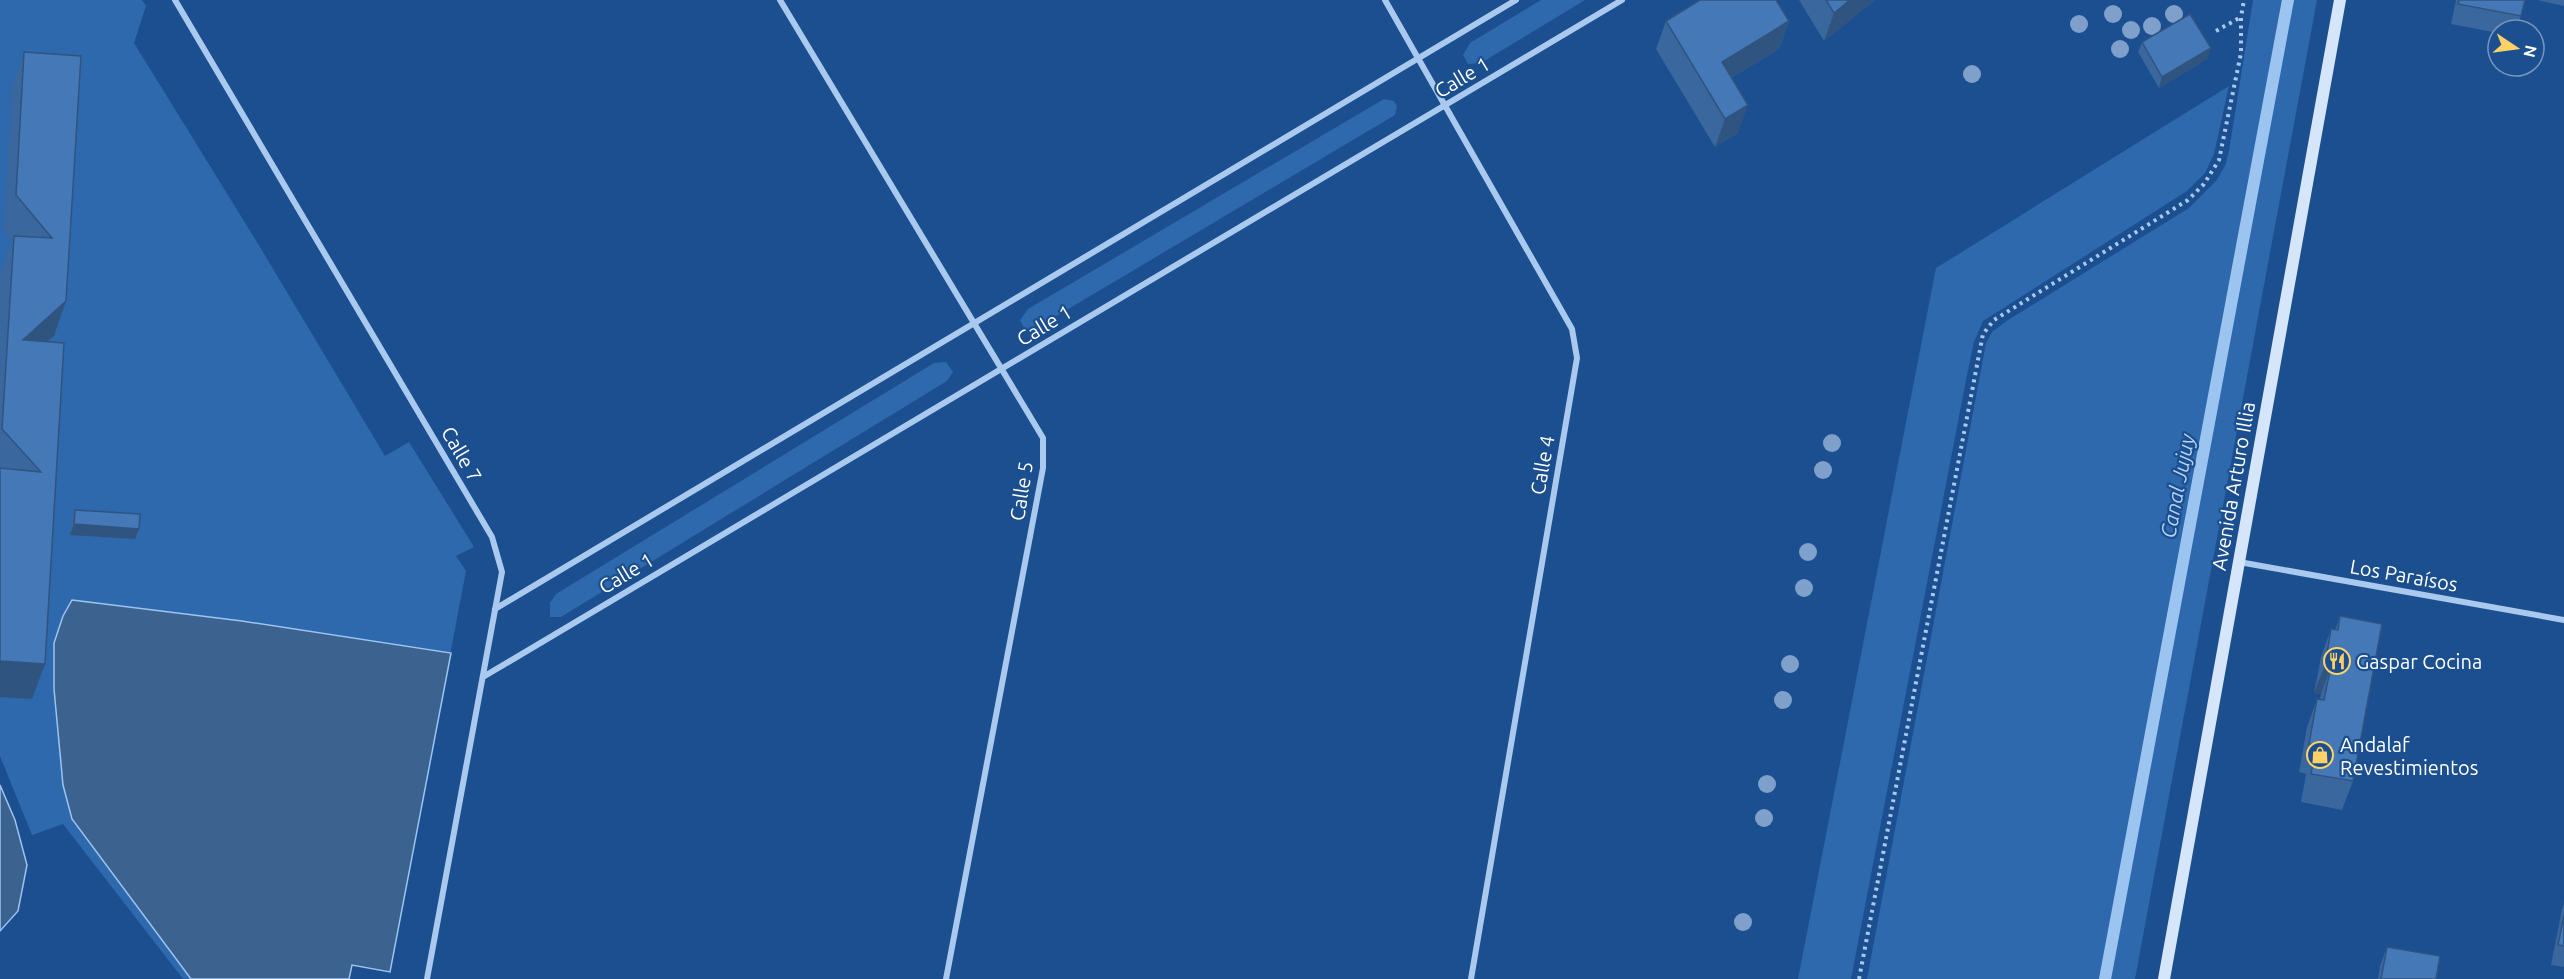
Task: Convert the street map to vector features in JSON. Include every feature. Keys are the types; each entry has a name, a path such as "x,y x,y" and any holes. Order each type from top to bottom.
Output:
{"main road":[{"name":"Avenida Arturo Illia","path":"2164,979 2340,0"}],"street":[{"name":"Calle 7","path":"175,0 492,537 502,572 427,979"},
{"name":"Calle 5","path":"780,0 1043,438 1043,468 946,979"},
{"name":"Calle 4","path":"1385,0 1420,57 1572,329 1577,358 1471,979"},
{"name":"Calle 1","path":"495,609 1516,0"},
{"name":"Calle 1","path":"483,677 1622,0"},
{"name":"Los Paraísos","path":"2239,562 2564,620"}],"path":[{"path":"1859,979 1983,334 1994,320 2188,200 2205,184 2219,160 2241,53 2241,16 2244,0"},
{"path":"2216,31 2241,16"}],"shaded area":[{"path":"0,0 142,0 146,6 134,43 385,456 409,442 474,547 456,556 466,571 390,972 352,965 349,979 183,979 63,824 32,835 0,756"},
{"path":"1541,0 1585,0 1481,63 1468,64 1463,55 1470,43"},
{"path":"2253,0 2317,0 2135,979 1867,979 1986,343 1992,332 2008,320 2189,208 2216,181 2225,166 2229,151"},
{"path":"2229,86 2214,154 2205,173 2187,191 1983,321 1974,342 1967,375 1851,979 1798,979 1936,268"},
{"path":"1384,99 1394,101 1397,106 1395,115 1033,330 1024,328 1020,320 1028,309"},
{"path":"946,362 953,372 947,381 561,617 550,617 550,603 556,594 934,363"},
{"path":"72,600 242,621 451,653 390,972 352,965 349,979 191,979 72,819 63,785 54,689 54,643 63,616"},
{"path":"0,785 15,820 27,865 18,911 0,931"}],"building":[{"path":"1700,0 1776,0 1789,21 1722,62 1748,105 1725,119 1666,21"},
{"path":"1826,0 1850,0 1834,13"},
{"path":"2459,0 2525,0 2521,16 2458,4"},
{"path":"2190,14 2211,48 2162,77 2142,42"},
{"path":"24,52 81,56 66,301 23,340 64,343 45,664 0,661 0,468 41,472 2,429 14,236 52,238 16,195"},
{"path":"75,510 140,514 139,529 74,524"},
{"path":"2340,616 2382,624 2353,781 2311,774 2316,745 2309,744 2317,699 2324,700 2331,666 2325,665 2331,629 2338,630"},
{"path":"2564,915 2564,946 2558,945"},
{"path":"2387,947 2440,956 2436,979 2381,979"}],"waterway":[{"name":"Canal Jujuy","path":"2105,979 2288,0"}],"place":[{"name":"Gaspar Cocina","path":"2337,661"},
{"name":"Andalaf Revestimientos","path":"2320,755"}]}
